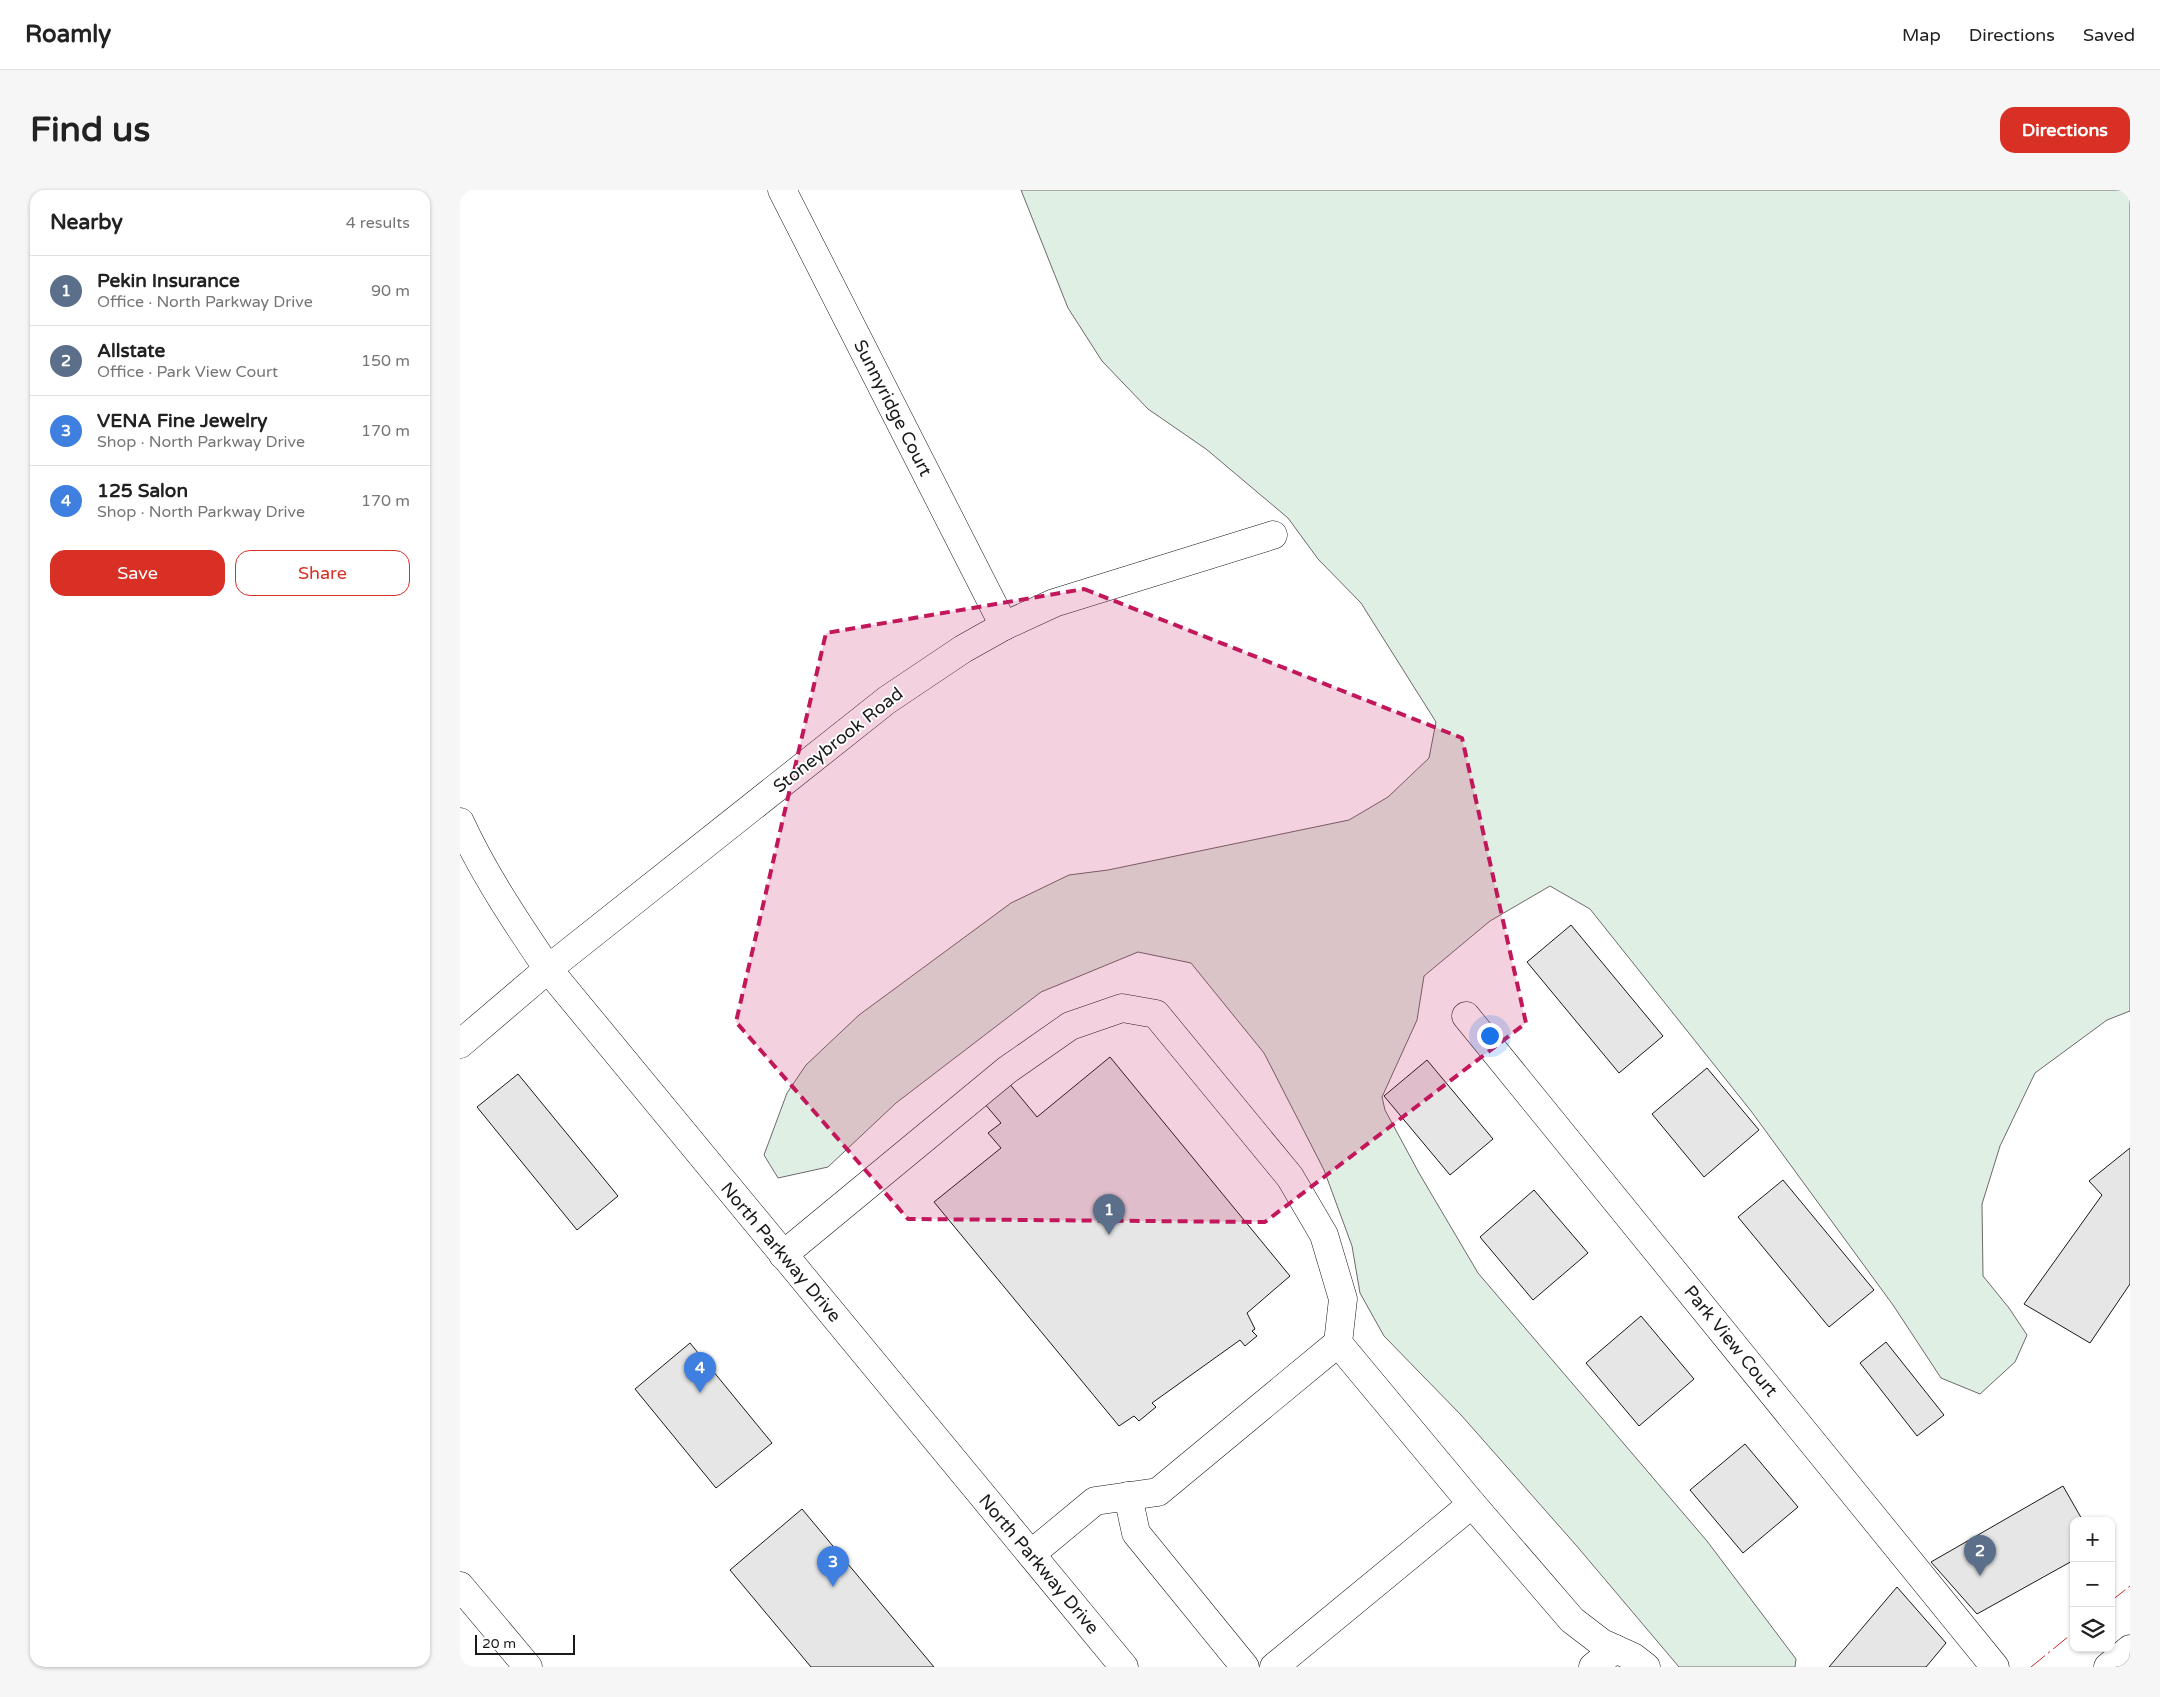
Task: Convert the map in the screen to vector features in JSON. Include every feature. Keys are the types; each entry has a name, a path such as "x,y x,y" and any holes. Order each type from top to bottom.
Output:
{"street":[{"name":"Sunnyridge Court","path":"782,190 1004,626"},
{"name":"Stoneybrook Road","path":"460,1044 548,969 887,700 963,649 1004,626 1054,603 1273,536"},
{"name":"North Parkway Drive","path":"460,822 473,851 506,908 548,969 1124,1667"},
{"path":"783,1255 1007,1070 1070,1026 1122,1008 1156,1014 1290,1177 1324,1235 1343,1298 1338,1343 1158,1492 1095,1501 1031,1554"},
{"name":"Park View Court","path":"1466,1016 1995,1667"},
{"path":"1338,1343 1472,1504 1572,1620 1602,1643 1633,1657 1646,1667"},
{"path":"1128,1496 1136,1533 1245,1667"},
{"path":"1274,1667 1472,1504"},
{"path":"460,1586 528,1667"},
{"path":"1593,1667 1615,1649"},
{"path":"2108,1667 2130,1649"}],"highlighted area":[{"path":"1084,589 1462,738 1526,1023 1265,1222 908,1219 736,1022 826,633"}],"green space":[{"path":"1021,190 2130,190 2130,1011 2107,1020 2035,1073 2000,1146 1982,1204 1983,1276 2009,1308 2027,1335 2015,1362 1980,1394 1941,1378 1893,1305 1751,1111 1590,909 1550,886 1490,921 1424,976 1417,1020 1382,1097 1385,1110 1419,1173 1478,1273 1707,1541 1796,1659 1795,1667 1679,1667 1575,1544 1461,1415 1384,1336 1360,1293 1352,1246 1324,1170 1264,1053 1191,963 1138,952 1041,992 896,1103 828,1167 778,1178 764,1155 787,1093 806,1065 859,1015 1011,903 1069,875 1108,870 1349,820 1388,797 1429,758 1436,722 1361,603 1318,559 1288,518 1206,449 1148,409 1102,361 1068,308"}],"building":[{"path":"1571,925 1663,1036 1619,1073 1527,962"},
{"path":"1110,1057 1290,1276 1247,1313 1255,1329 1252,1331 1257,1336 1245,1346 1240,1340 1152,1403 1156,1407 1139,1421 1134,1416 1119,1426 934,1202 1001,1148 988,1133 1001,1123 984,1103 1008,1082 1037,1117"},
{"path":"1427,1060 1493,1139 1450,1175 1384,1096"},
{"path":"1707,1068 1759,1130 1704,1177 1652,1114"},
{"path":"518,1074 618,1196 577,1230 477,1107"},
{"path":"2130,1148 2130,1284 2090,1343 2024,1304 2102,1195 2089,1181"},
{"path":"1783,1180 1874,1290 1829,1327 1738,1217"},
{"path":"1534,1190 1588,1253 1533,1300 1480,1237"},
{"path":"1641,1316 1694,1379 1639,1426 1586,1363"},
{"path":"1886,1342 1944,1415 1917,1436 1860,1363"},
{"path":"690,1343 772,1443 716,1488 635,1389"},
{"path":"1745,1444 1798,1507 1743,1553 1690,1490"},
{"path":"2063,1486 2081,1517 2070,1517 2070,1562 1977,1614 1931,1562"},
{"path":"802,1509 934,1667 811,1667 730,1570"},
{"path":"1897,1587 1946,1643 1926,1667 1829,1667"}],"power":[{"path":"2115,1598 2130,1586"},
{"path":"2031,1667 2070,1635"}],"place":[{"name":"Pekin Insurance","path":"1109,1235"},
{"name":"125 Salon","path":"700,1393"},
{"name":"Allstate","path":"1980,1576"},
{"name":"VENA Fine Jewelry","path":"833,1587"}]}
